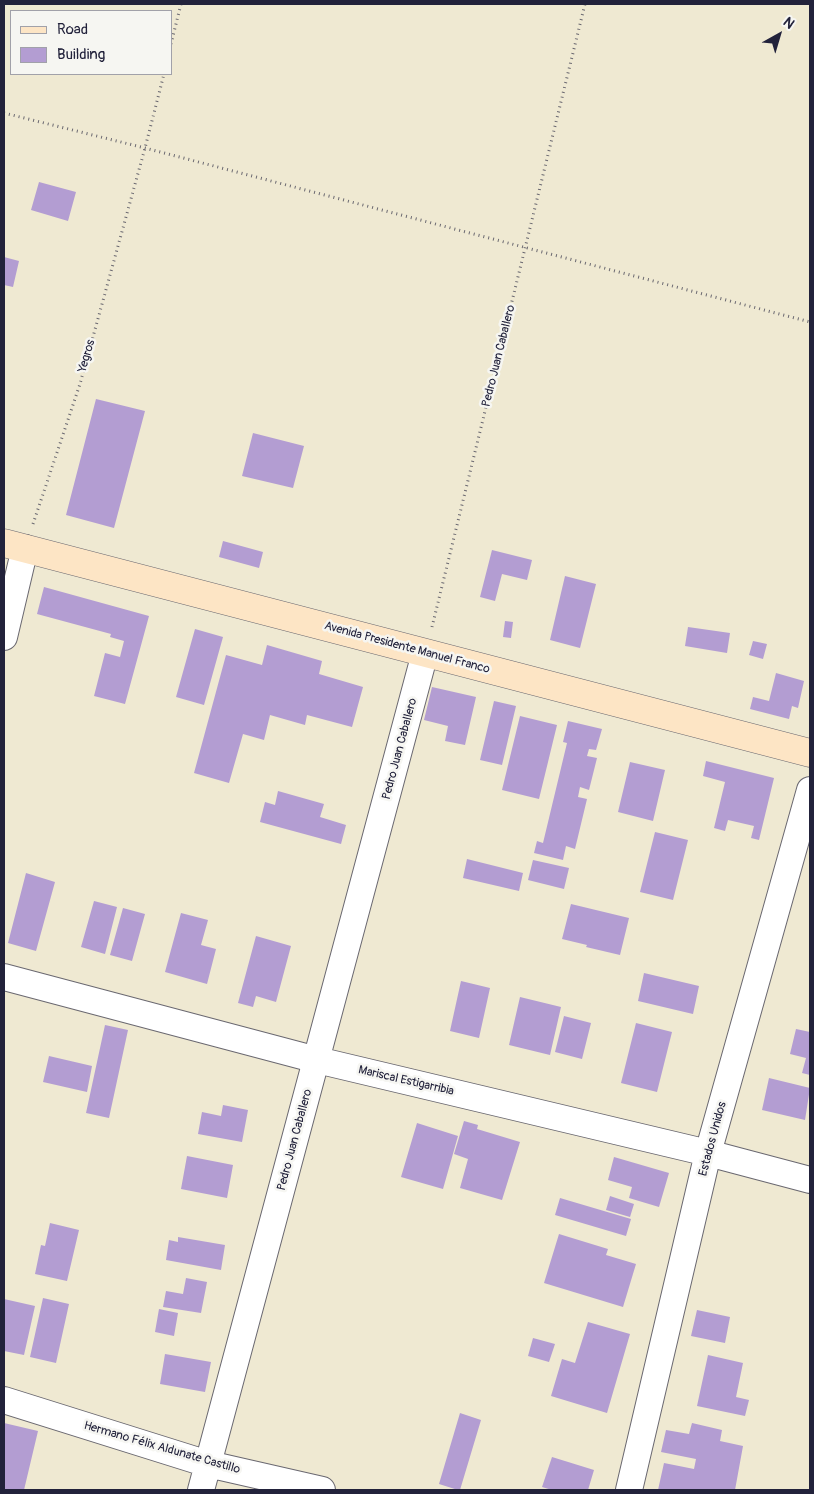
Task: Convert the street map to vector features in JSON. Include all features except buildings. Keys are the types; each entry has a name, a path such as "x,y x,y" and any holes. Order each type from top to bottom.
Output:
{"main road":[{"name":"Avenida Presidente Manuel Franco","path":"14,545 810,753"}],"street":[{"path":"4,637 14,545"},
{"name":"Pedro Juan Caballero","path":"201,1490 425,653"},
{"name":"Estados Unidos","path":"629,1490 708,1153 810,790"},
{"name":"Mariscal Estigarribia","path":"4,977 317,1060 708,1153 810,1180"},
{"name":"Hermano Félix Aldunate Castillo","path":"4,1400 208,1464 322,1490"}],"path":[{"path":"172,40 181,4"},
{"name":"Pedro Juan Caballero","path":"425,653 584,4"},
{"name":"Yegros","path":"14,545 80,384 164,75"},
{"path":"4,113 145,148 810,322"}]}
